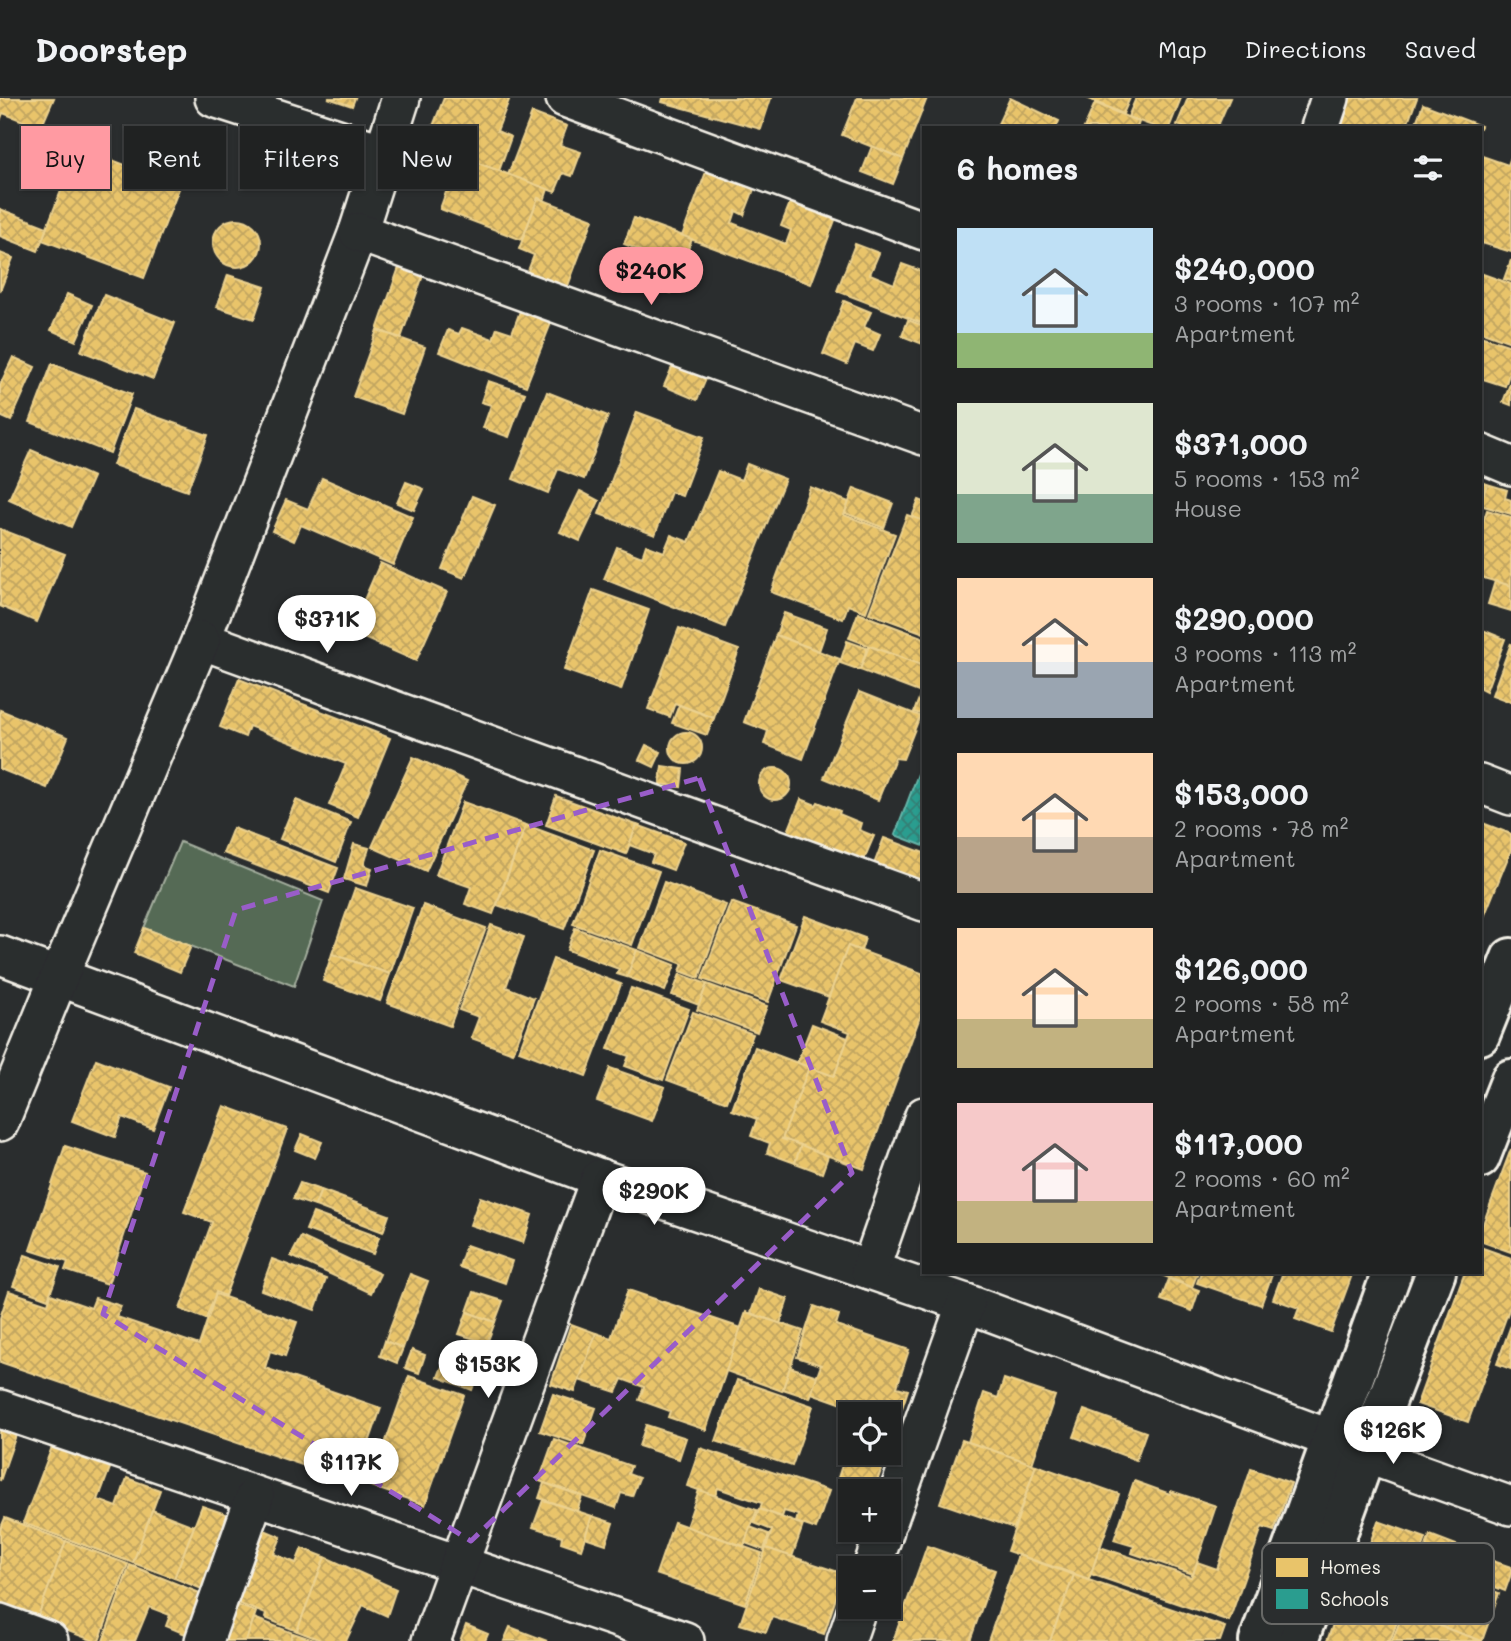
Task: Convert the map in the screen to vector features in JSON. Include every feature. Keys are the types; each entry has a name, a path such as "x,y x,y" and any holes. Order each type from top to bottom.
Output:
{"main road":[{"path":"1482,1030 1511,958"},
{"path":"1482,1153 1511,1079"},
{"path":"1294,1543 1391,1274"},
{"path":"1334,1543 1435,1274"},
{"path":"1259,1641 1265,1624"},
{"path":"1298,1641 1304,1624"}],"street":[{"path":"214,98 378,151"},
{"path":"392,126 401,98"},
{"path":"565,98 922,231"},
{"path":"1321,126 1330,98"},
{"path":"0,1122 201,640 358,232 378,171"},
{"path":"358,232 922,435"},
{"path":"1482,454 1511,466"},
{"path":"201,640 922,901"},
{"path":"1482,785 1511,796"},
{"path":"0,955 600,1178 966,1303 1331,1439"},
{"path":"870,1270 922,1122"},
{"path":"431,1641 600,1178"},
{"path":"901,1485 966,1303"},
{"path":"0,1409 685,1641"},
{"path":"1366,1454 1511,1506"},
{"path":"204,1641 255,1496"},
{"path":"846,1641 854,1619"},
{"path":"0,1623 49,1641"}],"highlighted area":[{"path":"699,778 852,1173 471,1541 103,1314 236,910"}],"green space":[{"path":"180,842 323,901 294,986 144,928"}],"building: Homes":[{"path":"0,98 54,98 42,126 3,113 0,121"},
{"path":"328,98 355,98 352,106"},
{"path":"444,98 509,100 497,131 511,137 499,171 477,163 477,126 433,126"},
{"path":"663,98 771,98 761,129 662,102"},
{"path":"857,98 927,98 903,159 842,135"},
{"path":"1010,98 1059,121 1057,126 997,126"},
{"path":"1087,98 1130,98 1123,114"},
{"path":"1136,98 1181,98 1170,126 1153,126 1128,117"},
{"path":"1188,98 1230,98 1218,126 1177,125"},
{"path":"1343,98 1417,98 1407,126 1333,126"},
{"path":"1095,103 1139,122 1138,126 1085,126"},
{"path":"1423,104 1481,126 1415,126"},
{"path":"532,113 567,126 560,145 581,152 572,176 563,173 555,192 508,175"},
{"path":"872,146 903,159 893,184 862,172"},
{"path":"1482,156 1508,165 1511,157 1511,252 1482,243"},
{"path":"110,159 124,165 124,189 179,189 144,278 42,240 62,189 110,189"},
{"path":"477,163 548,189 544,201 538,198 522,240 440,209 447,189 477,189"},
{"path":"706,172 754,189 744,215 736,211 732,223 786,244 791,230 781,226 790,203 835,220 811,284 682,236"},
{"path":"538,198 593,219 566,291 526,276 534,255 519,249"},
{"path":"0,209 47,227 38,251 0,236"},
{"path":"634,218 692,239 671,293 631,278 641,251 624,244"},
{"path":"237,219 254,226 261,243 254,260 237,267 220,260 213,243 220,226"},
{"path":"855,244 879,253 870,274 894,284 902,264 922,271 922,323 837,291"},
{"path":"0,253 13,258 0,291"},
{"path":"402,259 426,267 401,338 377,330"},
{"path":"1511,260 1511,281 1504,279"},
{"path":"1482,274 1511,284 1511,342 1482,332"},
{"path":"228,275 265,287 254,319 217,307"},
{"path":"67,294 92,305 76,341 51,330"},
{"path":"104,295 175,323 153,379 81,351"},
{"path":"844,301 871,312 864,327 880,334 873,351 855,344 847,364 823,354"},
{"path":"520,311 551,323 526,386 439,352 448,330 459,334 462,328 493,339 497,328 512,333"},
{"path":"908,320 922,325 922,344 902,336"},
{"path":"377,330 425,347 402,414 353,397"},
{"path":"1482,337 1511,346 1511,369 1505,386 1482,379"},
{"path":"13,357 35,367 11,421 0,416 0,385"},
{"path":"52,364 132,394 110,453 30,422"},
{"path":"673,365 706,379 697,400 664,386"},
{"path":"488,381 525,393 509,437 483,428 491,405 481,402"},
{"path":"1511,381 1511,405 1503,402"},
{"path":"547,392 608,416 584,479 558,469 548,493 513,479"},
{"path":"134,409 208,435 187,491 113,465"},
{"path":"637,412 704,437 682,496 671,492 655,535 599,514"},
{"path":"31,450 93,477 71,527 9,499"},
{"path":"747,464 785,479 725,627 604,579 617,547 642,557 646,545 664,552 671,535 689,542 718,471 741,480"},
{"path":"322,478 413,517 393,565 301,525 294,541 272,531 286,500 308,509"},
{"path":"406,482 424,489 414,510 397,503"},
{"path":"1482,483 1487,484 1482,498"},
{"path":"1487,484 1507,490 1505,498 1511,500 1511,514 1482,506"},
{"path":"810,487 849,502 844,515 895,534 866,612 848,605 843,619 771,592"},
{"path":"854,488 893,503 884,528 845,513"},
{"path":"580,491 599,501 580,541 560,532"},
{"path":"472,496 495,505 464,578 442,569"},
{"path":"919,500 922,501 922,520 912,517"},
{"path":"1487,510 1511,517 1511,586 1482,578 1482,525"},
{"path":"907,515 922,520 922,632 869,613"},
{"path":"0,529 65,554 37,622 0,606"},
{"path":"380,563 447,592 416,661 350,632"},
{"path":"1495,581 1511,586 1511,611 1488,604"},
{"path":"593,590 649,610 621,690 564,670"},
{"path":"784,613 827,628 819,651 776,635"},
{"path":"858,613 922,637 922,665 849,638"},
{"path":"679,628 739,650 714,718 675,703 670,717 648,709"},
{"path":"1482,630 1505,639 1486,691 1482,689"},
{"path":"776,635 840,659 803,759 764,744 768,731 744,722"},
{"path":"847,641 867,648 860,670 840,663"},
{"path":"1511,643 1511,702 1492,695"},
{"path":"869,646 922,665 922,693 860,670"},
{"path":"239,679 390,738 358,817 329,805 346,764 249,726 245,737 220,727"},
{"path":"859,692 920,716 903,759 895,758 878,800 824,778"},
{"path":"921,693 922,693 922,714 914,712"},
{"path":"679,705 714,718 707,735 672,723"},
{"path":"0,710 68,737 47,788 0,769"},
{"path":"686,732 697,737 702,748 697,759 686,764 675,759 670,748 675,737"},
{"path":"646,745 661,752 654,767 639,760"},
{"path":"413,757 467,781 426,871 372,847"},
{"path":"662,766 683,769 681,787 660,784"},
{"path":"775,768 786,773 791,784 786,795 775,800 764,795 759,784 764,773"},
{"path":"556,796 637,825 626,854 546,825"},
{"path":"801,799 816,805 818,802 840,811 839,814 861,823 859,830 874,836 862,864 787,834"},
{"path":"296,800 351,822 336,862 280,839"},
{"path":"463,802 526,825 493,914 465,904 471,887 436,875"},
{"path":"1482,823 1511,834 1511,850 1482,922"},
{"path":"526,825 594,850 564,929 497,905"},
{"path":"637,825 684,842 673,870 651,862 654,854 629,845"},
{"path":"233,828 338,868 329,893 223,853"},
{"path":"884,838 922,852 922,884 873,867"},
{"path":"354,844 369,848 364,865 372,868 367,886 344,879"},
{"path":"600,850 659,871 632,945 573,924"},
{"path":"664,882 726,905 699,978 680,971 683,964 640,948"},
{"path":"355,888 413,908 390,974 332,954"},
{"path":"731,902 796,925 768,1002 702,979"},
{"path":"423,905 486,928 450,1026 387,1003"},
{"path":"805,916 865,938 861,951 848,946 829,997 781,980"},
{"path":"491,925 524,937 506,987 534,998 513,1053 471,1038 479,1017 459,1010"},
{"path":"144,928 191,946 180,972 134,953"},
{"path":"575,928 637,950 627,977 617,974 619,969 567,950"},
{"path":"848,946 922,973 922,1011 864,1169 782,1139 809,1067 834,1076 850,1032 820,1021"},
{"path":"637,950 675,965 665,991 627,977"},
{"path":"332,954 390,974 380,1001 323,981"},
{"path":"553,959 621,984 586,1076 519,1051"},
{"path":"680,974 707,984 699,1005 672,995"},
{"path":"707,984 767,1006 757,1032 697,1010"},
{"path":"631,988 689,1009 663,1080 625,1066 629,1056 608,1049"},
{"path":"693,1012 753,1034 727,1102 667,1080"},
{"path":"812,1024 848,1038 834,1076 797,1063"},
{"path":"755,1047 809,1067 782,1139 801,1145 795,1163 767,1153 770,1143 751,1136 757,1119 732,1110"},
{"path":"96,1059 169,1087 153,1129 122,1117 115,1137 72,1121"},
{"path":"610,1068 665,1087 652,1121 597,1101"},
{"path":"224,1106 287,1129 225,1296 216,1292 206,1319 180,1309 212,1222 184,1212"},
{"path":"302,1134 322,1142 315,1158 295,1150"},
{"path":"801,1145 828,1156 822,1173 795,1163"},
{"path":"65,1146 145,1172 108,1284 65,1270 68,1262 30,1250"},
{"path":"1511,1149 1511,1252 1482,1242 1482,1227"},
{"path":"300,1183 321,1190 315,1206 293,1199"},
{"path":"321,1190 389,1215 383,1232 315,1206"},
{"path":"480,1197 532,1215 523,1243 470,1225"},
{"path":"313,1213 379,1237 373,1254 306,1230"},
{"path":"301,1237 380,1274 371,1293 291,1256"},
{"path":"466,1245 512,1261 505,1283 459,1267"},
{"path":"1482,1248 1511,1258 1511,1304 1468,1422 1417,1404 1464,1274 1482,1274"},
{"path":"25,1255 60,1267 48,1299 13,1286"},
{"path":"272,1259 326,1279 315,1310 261,1290"},
{"path":"410,1274 428,1281 403,1348 385,1341"},
{"path":"1159,1274 1197,1274 1192,1287"},
{"path":"1200,1274 1272,1274 1261,1305 1197,1283"},
{"path":"1282,1274 1352,1274 1331,1332 1295,1319 1299,1308 1273,1299"},
{"path":"1169,1279 1199,1290 1192,1311 1161,1300"},
{"path":"759,1289 788,1299 780,1324 751,1313"},
{"path":"628,1290 741,1328 706,1430 668,1417 670,1411 639,1400 644,1387 622,1379 616,1392 579,1380 596,1333 611,1338"},
{"path":"9,1291 48,1304 51,1294 91,1308 95,1298 121,1306 117,1317 199,1345 216,1294 297,1322 285,1356 270,1351 265,1368 381,1408 355,1483 0,1362 0,1318"},
{"path":"474,1292 503,1301 495,1322 467,1312"},
{"path":"814,1306 839,1315 836,1325 909,1350 897,1387 908,1390 901,1411 901,1402 838,1402 811,1393 821,1365 797,1357"},
{"path":"467,1312 495,1322 487,1343 459,1334"},
{"path":"746,1312 803,1331 782,1391 726,1371"},
{"path":"571,1324 596,1333 575,1392 551,1384"},
{"path":"1511,1325 1511,1369 1497,1364"},
{"path":"385,1341 403,1348 397,1363 380,1356"},
{"path":"472,1344 488,1349 477,1377 461,1372"},
{"path":"412,1350 425,1355 419,1373 405,1368"},
{"path":"443,1364 477,1377 472,1390 438,1377"},
{"path":"790,1367 817,1376 810,1398 783,1389"},
{"path":"409,1376 464,1395 425,1505 370,1486"},
{"path":"1004,1379 1055,1396 1032,1464 968,1442 984,1393 998,1398"},
{"path":"737,1380 813,1406 792,1466 716,1441"},
{"path":"553,1394 596,1408 583,1445 540,1431"},
{"path":"1084,1410 1146,1432 1136,1460 1074,1437"},
{"path":"646,1425 686,1438 679,1459 639,1446"},
{"path":"0,1426 17,1432 0,1481"},
{"path":"554,1439 631,1466 628,1474 639,1478 632,1496 621,1493 616,1508 539,1481"},
{"path":"962,1440 1036,1465 1014,1528 940,1503"},
{"path":"52,1447 110,1468 98,1500 117,1507 127,1478 160,1490 133,1563 23,1523"},
{"path":"700,1448 829,1491 816,1529 796,1522 798,1515 784,1511 782,1517 760,1509 762,1503 718,1488 715,1496 687,1486"},
{"path":"842,1465 883,1465 878,1479 838,1478"},
{"path":"1036,1465 1119,1494 1089,1579 1007,1551"},
{"path":"1251,1469 1291,1483 1274,1531 1262,1527 1229,1621 1091,1574 1100,1547 1191,1577 1197,1562 1217,1569"},
{"path":"1134,1481 1216,1506 1193,1574 1132,1553 1134,1546 1114,1540"},
{"path":"544,1483 582,1496 577,1511 539,1498"},
{"path":"699,1490 757,1510 744,1546 686,1527"},
{"path":"543,1500 592,1516 581,1549 561,1542 562,1536 533,1527"},
{"path":"202,1506 235,1517 207,1591 174,1578"},
{"path":"759,1509 803,1525 792,1557 766,1548 772,1530 754,1523"},
{"path":"152,1510 194,1526 174,1578 133,1563"},
{"path":"592,1516 613,1523 606,1544 585,1537"},
{"path":"5,1518 66,1541 37,1619 0,1605 0,1530"},
{"path":"1378,1521 1426,1538 1424,1543 1370,1543"},
{"path":"674,1522 762,1553 745,1604 656,1574"},
{"path":"255,1526 281,1537 274,1554 296,1563 302,1548 325,1557 297,1631 265,1618 266,1614 227,1599"},
{"path":"750,1527 769,1534 764,1550 745,1543"},
{"path":"1430,1535 1451,1543 1427,1543"},
{"path":"66,1541 128,1564 99,1641 37,1619"},
{"path":"927,1546 995,1570 970,1641 893,1641"},
{"path":"766,1548 838,1572 838,1592 824,1634 772,1617 766,1632 740,1624"},
{"path":"1018,1555 1074,1575 1050,1641 988,1641"},
{"path":"325,1557 396,1589 387,1616 363,1605 346,1641 323,1641 297,1631"},
{"path":"1494,1561 1511,1567 1505,1591 1494,1587"},
{"path":"130,1565 205,1595 190,1636 166,1626 170,1615 149,1607 135,1641 103,1641"},
{"path":"1074,1575 1225,1627 1220,1641 1050,1641"},
{"path":"1494,1591 1499,1593 1494,1607"},
{"path":"229,1602 256,1612 246,1641 215,1641"},
{"path":"254,1618 293,1633 290,1641 246,1641"},
{"path":"1333,1624 1396,1624 1390,1641 1327,1641"},
{"path":"1399,1624 1434,1624 1482,1641 1392,1641"},
{"path":"1434,1624 1488,1624 1482,1641"},
{"path":"466,1625 488,1634 485,1641 460,1641"},
{"path":"510,1627 547,1641 504,1641"},
{"path":"293,1633 317,1641 290,1641"}],"building: Schools":[{"path":"922,763 922,845 895,835"}]}
